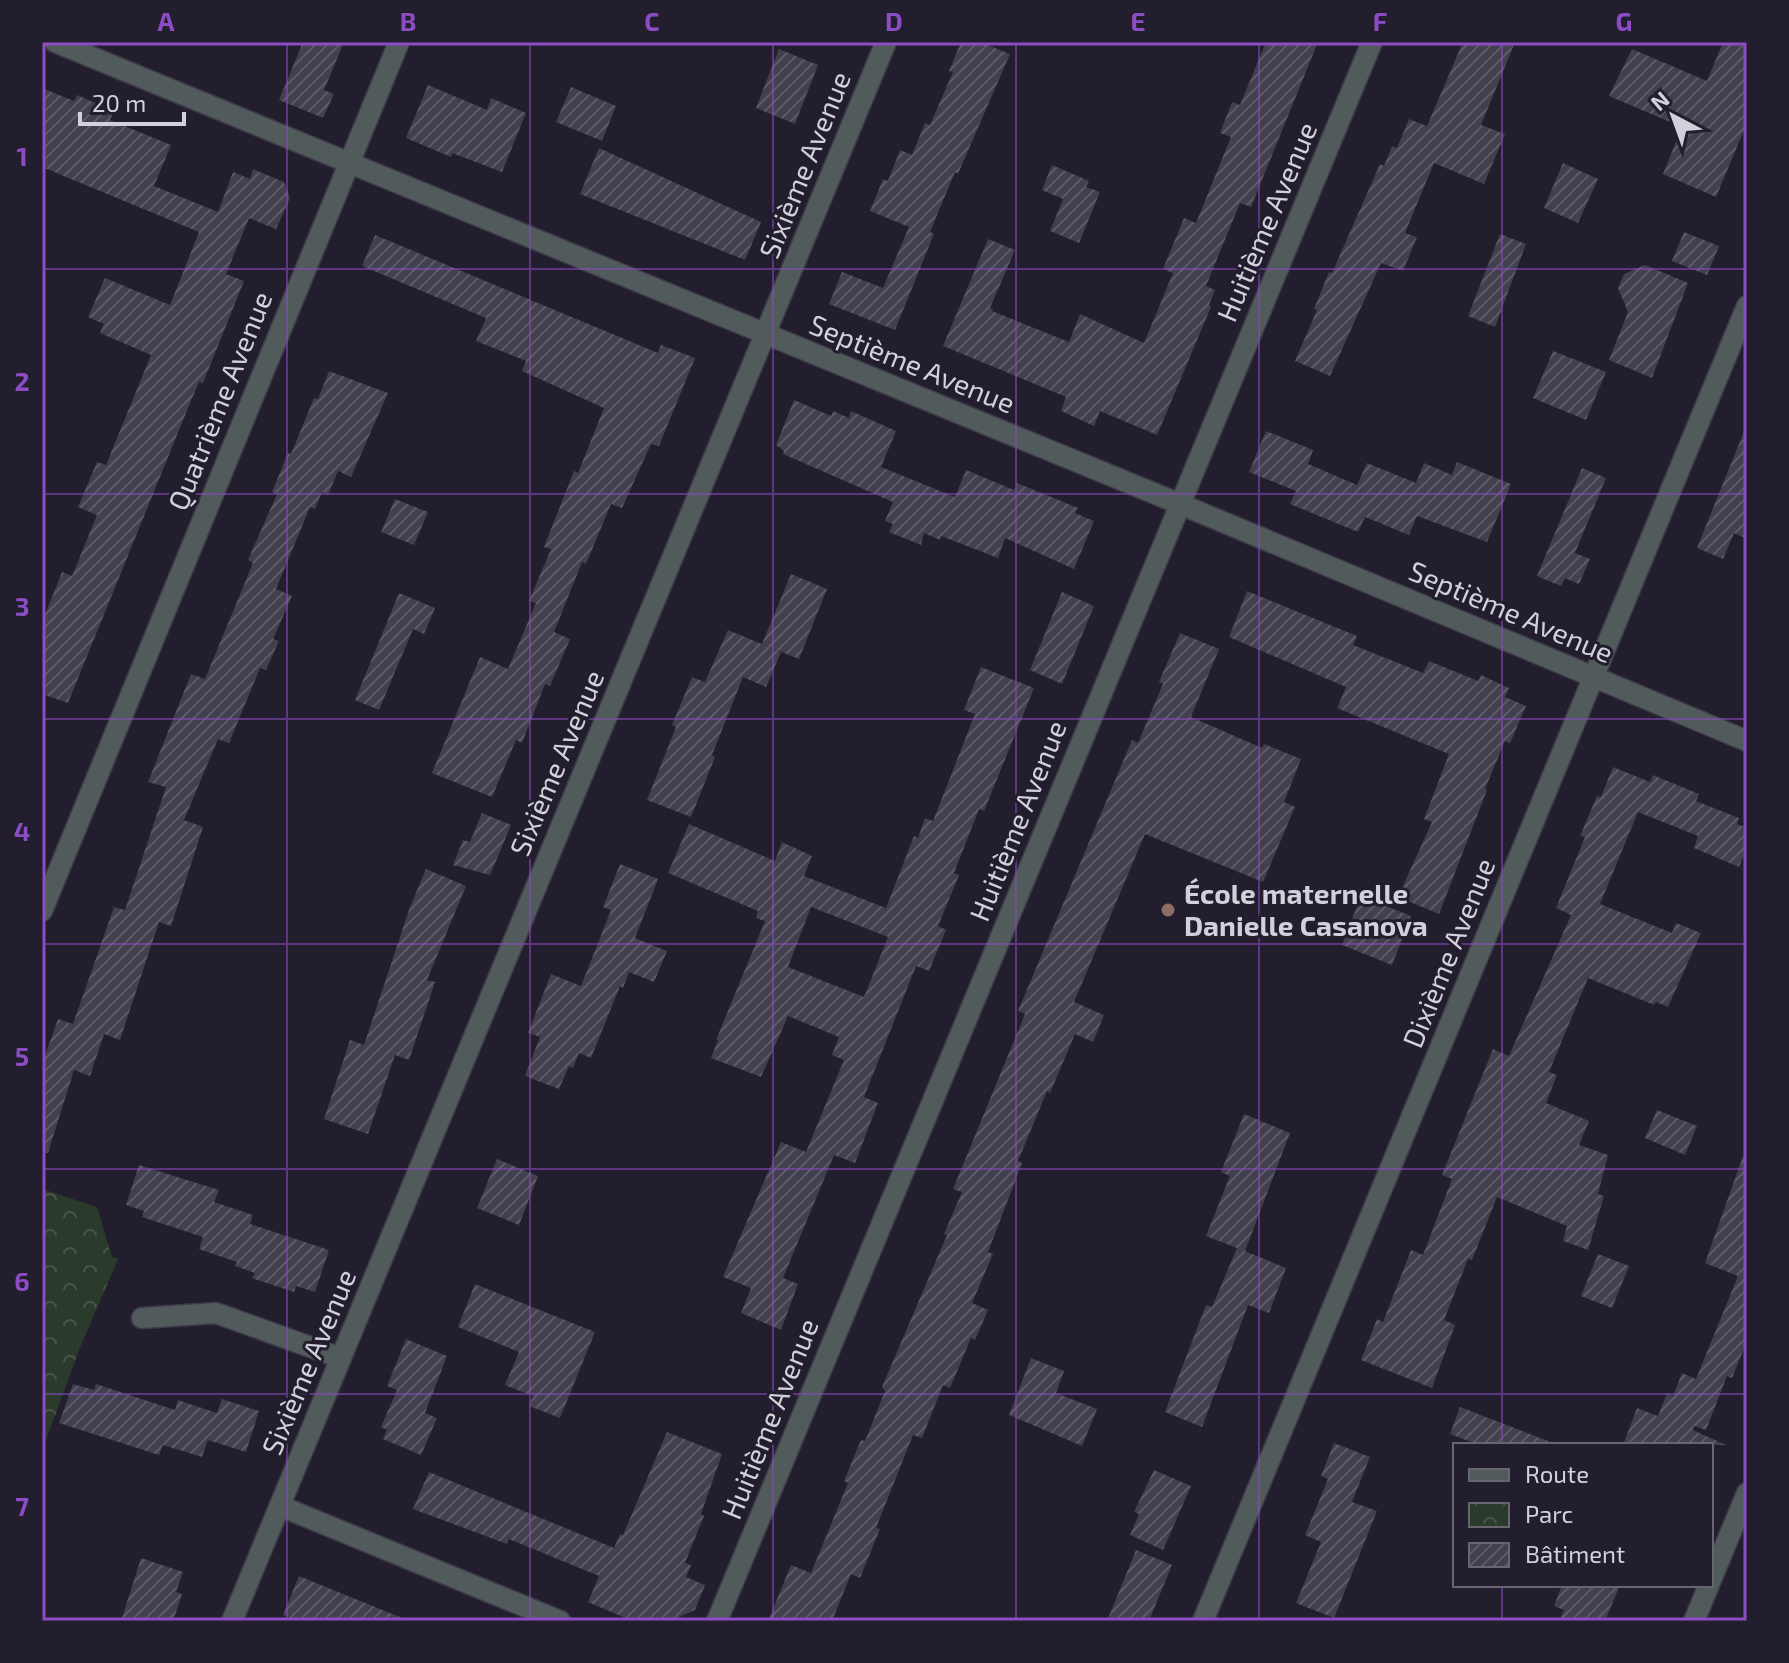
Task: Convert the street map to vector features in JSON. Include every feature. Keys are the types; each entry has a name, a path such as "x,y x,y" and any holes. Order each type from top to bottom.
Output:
{"street":[{"name":"Septième Avenue","path":"55,42 1180,504 1747,741"},
{"name":"Quatrième Avenue","path":"42,911 399,42"},
{"name":"Sixième Avenue","path":"232,1621 886,42"},
{"name":"Huitième Avenue","path":"717,1621 1372,42"},
{"name":"Dixième Avenue","path":"1203,1621 1747,306"},
{"path":"142,1318 216,1313 341,1358"},
{"path":"1713,1575 1747,1493"},
{"path":"280,1506 560,1621"},
{"path":"1694,1621 1708,1587"}],"green space":[{"path":"42,1189 97,1207 112,1257 118,1259 79,1350 42,1451"}],"building":[{"path":"303,42 344,42 324,90 334,94 323,118 279,100"},
{"path":"961,42 980,42 1010,54 930,232 934,234 895,330 829,304 842,272 883,288 909,227 870,211 883,179 888,181 900,150 912,155 925,123 930,125 953,72 949,71"},
{"path":"1266,42 1318,42 1251,207 1240,203 1206,286 1215,290 1209,305 1211,307 1157,435 1100,411 1094,426 1061,411 1066,397 943,346 988,239 1015,250 990,308 992,311 1069,342 1080,314 1144,343 1173,273 1163,269 1184,218 1196,223 1231,137 1220,133 1232,102 1240,105"},
{"path":"1463,42 1515,42 1481,125 1505,134 1484,184 1434,163 1405,233 1417,237 1403,271 1381,263 1330,376 1295,361 1329,272 1332,273 1380,164 1384,166 1392,146 1397,148 1409,119 1427,126"},
{"path":"1723,42 1747,42 1747,123 1716,197 1663,174 1682,127 1609,96 1632,49 1707,81"},
{"path":"779,49 818,65 795,124 756,108"},
{"path":"428,85 487,110 491,98 526,113 502,172 452,153 451,157 406,138"},
{"path":"571,87 616,106 602,141 556,122"},
{"path":"42,88 74,101 77,95 114,111 110,120 171,145 154,186 218,212 233,172 250,179 253,169 284,182 290,198 276,229 249,218 226,274 244,281 203,383 199,382 188,408 68,703 42,694 42,622 62,572 72,576 97,515 78,507 97,462 106,465 151,355 100,333 104,324 88,317 105,278 170,305 199,232 42,167"},
{"path":"599,148 761,222 745,260 580,194"},
{"path":"1563,163 1598,179 1578,223 1544,208"},
{"path":"1052,165 1089,181 1086,187 1100,192 1079,243 1050,231 1063,199 1042,190"},
{"path":"1684,232 1719,246 1707,275 1672,261"},
{"path":"1500,234 1526,244 1495,327 1468,316"},
{"path":"375,235 658,353 661,345 695,358 659,446 651,444 622,508 611,504 586,564 582,562 554,632 570,639 550,686 545,684 522,743 516,740 492,797 432,773 480,657 508,669 536,603 529,601 551,549 544,547 574,471 578,473 604,408 522,371 526,361 476,341 486,318 362,266"},
{"path":"1645,265 1688,283 1652,378 1609,360 1628,312 1618,288 1624,274"},
{"path":"1553,351 1606,372 1586,420 1533,398"},
{"path":"329,371 388,393 351,477 338,471 328,495 322,492 315,509 310,507 276,589 292,596 273,639 279,641 266,670 260,668 229,743 218,739 184,820 203,827 171,926 159,922 120,1040 104,1034 90,1076 74,1070 48,1153 42,1152 42,1064 58,1019 73,1024 114,907 125,910 166,787 148,782 191,674 205,679 253,563 248,560 277,494 272,492"},
{"path":"794,400 831,416 833,411 849,418 851,411 896,431 881,467 955,497 966,470 1014,490 1017,483 1078,508 1075,513 1094,521 1074,569 1005,538 998,558 941,536 940,540 924,533 921,545 889,532 893,524 885,521 893,502 783,454 784,451 776,445"},
{"path":"1745,429 1747,539 1734,533 1723,559 1697,548"},
{"path":"1266,431 1313,450 1308,464 1357,485 1367,463 1416,483 1424,463 1452,475 1457,462 1511,484 1487,542 1417,516 1409,535 1365,517 1358,532 1290,504 1296,491 1249,472"},
{"path":"1582,468 1606,478 1575,553 1590,559 1579,584 1565,578 1561,586 1537,576"},
{"path":"395,499 428,512 414,545 381,532"},
{"path":"791,574 827,589 799,659 762,644"},
{"path":"1247,591 1357,636 1353,645 1423,673 1429,661 1478,681 1481,675 1509,688 1505,697 1526,706 1510,743 1505,741 1439,914 1398,897 1432,822 1424,819 1449,754 1337,708 1346,687 1229,637"},
{"path":"1062,592 1094,606 1062,684 1030,670"},
{"path":"399,593 435,608 424,634 413,629 379,710 355,700"},
{"path":"728,630 781,652 766,687 743,677 691,817 647,800 692,677 705,682"},
{"path":"1180,633 1219,649 1191,717 1262,748 1264,744 1301,759 1284,802 1295,807 1263,882 1145,834 1074,1002 1104,1015 1093,1042 1075,1034 1018,1161 1022,1163 988,1252 993,1254 972,1303 988,1310 975,1340 971,1338 950,1388 943,1385 922,1438 913,1435 860,1578 851,1574 832,1621 768,1621 791,1565 811,1573 848,1483 844,1481 861,1440 865,1441 885,1391 882,1387 947,1235 944,1234 962,1192 953,1189 1025,1014 1018,1011 1132,740 1138,743"},
{"path":"981,667 1034,688 984,811 979,809 954,873 959,875 938,926 946,930 929,971 916,966 864,1097 878,1103 855,1163 834,1155 783,1278 798,1284 781,1330 741,1313 751,1288 723,1277 781,1142 806,1152 844,1060 832,1055 839,1037 788,1016 761,1077 711,1058 765,921 756,918 758,911 668,873 689,824 775,861 782,842 812,856 804,876 886,908 914,836 918,838 925,818 933,821 975,714 964,710","holes":["811,907 888,937 864,997 788,967"]},
{"path":"1613,767 1650,782 1653,775 1699,794 1696,801 1739,818 1737,824 1747,828 1747,848 1739,867 1694,848 1698,836 1638,812 1600,904 1672,933 1676,923 1701,933 1668,1007 1656,1002 1654,1005 1588,978 1549,1072 1557,1075 1546,1103 1589,1121 1579,1145 1608,1155 1598,1194 1604,1196 1588,1250 1563,1241 1567,1226 1497,1197 1444,1320 1455,1325 1432,1388 1361,1360 1377,1319 1383,1322 1411,1250 1423,1255 1452,1179 1442,1175 1493,1049 1509,1056 1571,915 1556,908 1585,837 1580,836"},
{"path":"482,813 511,825 490,875 453,865 463,840 470,842"},
{"path":"620,864 658,879 635,938 667,951 654,982 629,972 623,988 620,986 591,1058 579,1053 573,1068 569,1066 559,1089 525,1076 540,1037 528,1033 551,974 581,986 611,910 603,907"},
{"path":"426,869 466,886 427,980 435,982 409,1060 395,1055 368,1134 324,1119 350,1040 364,1045 410,907"},
{"path":"1361,896 1411,916 1392,965 1342,945"},
{"path":"1657,1110 1697,1126 1685,1155 1645,1138"},
{"path":"1244,1114 1290,1133 1245,1251 1240,1249 1286,1268 1269,1313 1248,1305 1202,1427 1165,1412 1206,1305 1212,1307 1237,1248 1206,1236 1230,1176 1221,1172"},
{"path":"1743,1156 1747,1157 1747,1341 1732,1378 1727,1376 1706,1430 1694,1426 1693,1430 1726,1445 1624,1443 1637,1408 1658,1416 1667,1393 1673,1396 1682,1373 1696,1379 1738,1276 1705,1263"},
{"path":"497,1159 538,1176 519,1225 477,1208"},
{"path":"139,1165 219,1190 214,1202 253,1215 250,1224 329,1250 315,1292 296,1286 294,1292 252,1278 255,1273 235,1266 237,1262 199,1249 203,1237 142,1217 144,1211 126,1205"},
{"path":"1598,1254 1629,1266 1612,1308 1581,1296"},
{"path":"475,1284 595,1332 560,1418 529,1406 533,1396 505,1385 519,1352 458,1327"},
{"path":"406,1339 447,1356 425,1413 437,1418 421,1455 383,1439 387,1430 381,1427 397,1390 387,1386"},
{"path":"1031,1358 1064,1371 1056,1393 1097,1409 1082,1446 1009,1415"},
{"path":"73,1384 94,1390 96,1384 175,1410 178,1400 217,1413 222,1399 259,1411 246,1452 208,1440 202,1457 163,1445 159,1455 59,1423"},
{"path":"1460,1407 1553,1443 1474,1443 1450,1434"},
{"path":"667,1432 722,1454 701,1514 704,1516 685,1563 691,1565 686,1577 705,1585 695,1610 681,1616 679,1621 632,1621 588,1602 599,1576 509,1539 507,1544 413,1509 429,1472 614,1548 620,1534 623,1535"},
{"path":"1334,1443 1370,1457 1352,1502 1377,1511 1334,1618 1296,1603 1321,1542 1305,1535 1328,1479 1321,1476"},
{"path":"1154,1470 1191,1486 1163,1550 1130,1535 1139,1514 1134,1512"},
{"path":"1136,1550 1172,1565 1149,1621 1107,1621"},
{"path":"141,1558 183,1572 176,1592 182,1594 173,1621 121,1621"},
{"path":"299,1576 407,1621 299,1621 283,1615"},
{"path":"1561,1587 1619,1587 1605,1621 1559,1621 1564,1610 1554,1606"}],"place":[{"name":"École maternelle Danielle Casanova","path":"1168,910"}]}
